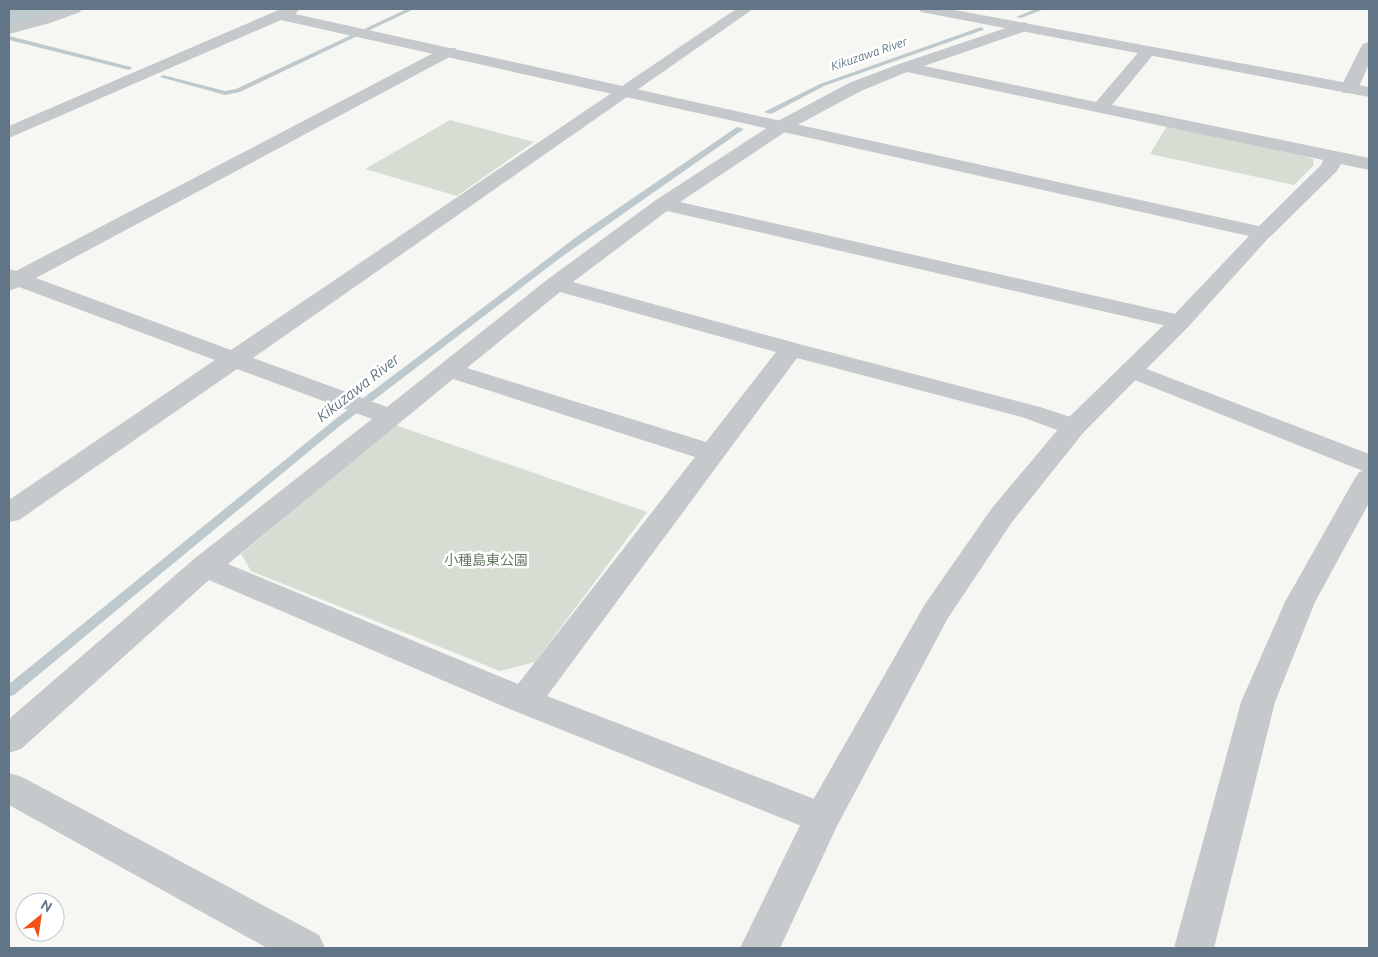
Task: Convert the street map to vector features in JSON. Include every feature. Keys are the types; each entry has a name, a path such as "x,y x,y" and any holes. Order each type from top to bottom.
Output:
{"street":[{"path":"9,29 45,20 75,9"},
{"path":"9,513 746,9"},
{"path":"926,9 959,12 1024,27 1369,92"},
{"path":"9,133 287,12 449,51 1263,233"},
{"path":"9,739 205,566 384,415 450,370 556,284 663,204 782,126 855,87 905,67 1024,27"},
{"path":"1349,89 1369,47"},
{"path":"12,280 449,51"},
{"path":"1100,108 1148,51"},
{"path":"905,67 1369,164"},
{"path":"760,948 822,818 936,612 1002,515 1074,427 1180,322 1263,233 1330,167 1334,157"},
{"path":"663,204 1180,322"},
{"path":"12,280 234,358 384,415"},
{"path":"556,284 791,349 1031,412 1074,427"},
{"path":"524,701 791,349"},
{"path":"450,370 712,453"},
{"path":"1131,370 1369,464"},
{"path":"1194,948 1258,702 1300,602 1369,478"},
{"path":"205,566 524,701 822,818"},
{"path":"9,788 305,948"}],"green space":[{"path":"450,120 534,142 457,196 365,169"},
{"path":"1167,126 1301,155 1313,159 1314,165 1294,185 1150,154"},
{"name":"小種島東公園","path":"395,425 647,512 535,662 500,671 251,571 241,554"}],"waterway":[{"path":"9,18 40,9"},
{"path":"163,77 225,93 238,91 411,9"},
{"name":"Kikuzawa River","path":"1019,17 1041,9"},
{"name":"Kikuzawa River","path":"768,112 822,85 981,29"},
{"path":"9,38 129,68"},
{"name":"Kikuzawa River","path":"9,691 337,423 387,387 582,237 740,129"}]}
